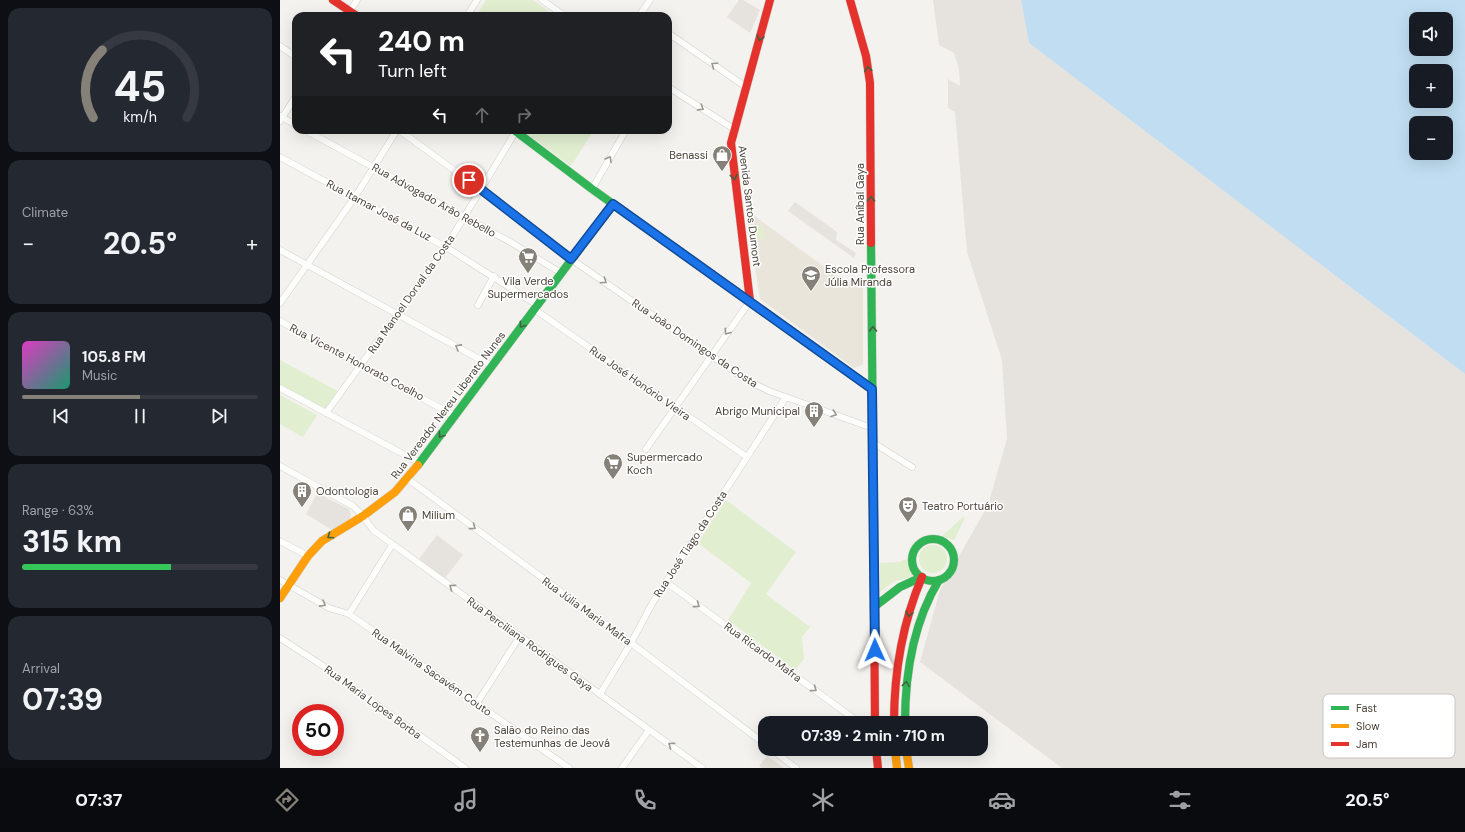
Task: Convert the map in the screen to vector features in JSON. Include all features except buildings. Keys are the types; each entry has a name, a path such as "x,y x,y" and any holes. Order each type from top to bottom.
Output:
{"main road":[{"path":"333,0 349,12"},
{"name":"Avenida Santos Dumont","path":"750,301 732,162 731,143 770,0"},
{"name":"Rua Aníbal Gaya","path":"850,0 866,56 870,83 875,716"},
{"path":"519,134 592,189 872,389"},
{"name":"Rua Vereador Nereu Liberato Nunes","path":"280,598 308,556 328,536 363,516 395,492 408,479 613,204"},
{"path":"905,716 904,698 912,650 926,603 939,580 948,574 954,561 951,548 938,539 923,541 913,553 913,566 922,577 932,580 939,580"},
{"path":"874,607 900,587 922,577"},
{"path":"894,716 895,688 900,650 913,596 922,577"},
{"path":"877,756 878,768"},
{"path":"896,756 897,768"},
{"path":"907,756 909,768"}],"street":[{"path":"353,12 357,0"},
{"path":"470,12 477,0"},
{"path":"542,0 559,12"},
{"path":"643,12 650,0"},
{"path":"672,36 746,87"},
{"path":"280,46 292,54"},
{"path":"672,90 734,129"},
{"path":"292,102 281,118 292,123"},
{"name":"Rua Advogado Arão Rebello","path":"312,134 463,216 561,273"},
{"path":"280,303 355,197 395,134"},
{"name":"Rua João Domingos da Costa","path":"404,134 480,189 571,259 754,384 872,428"},
{"name":"Rua Manoel Dorval da Costa","path":"326,413 446,247 463,216 513,134"},
{"path":"592,189 624,134"},
{"name":"Rua Itamar José da Luz","path":"280,157 446,247 494,276 536,307"},
{"path":"280,250 398,313 492,366"},
{"path":"478,305 494,276"},
{"path":"646,449 750,301"},
{"name":"Rua José Honório Vieira","path":"536,307 675,408 747,457"},
{"name":"Rua Vicente Honorato Coelho","path":"280,321 455,416"},
{"path":"280,388 420,463"},
{"name":"Rua José Tiago da Costa","path":"600,694 631,643 652,602 786,397"},
{"path":"872,442 912,467"},
{"name":"Rua Perciliana Rodrigues Gaya","path":"280,466 353,506 363,516 373,530 702,768"},
{"name":"Rua Júlia Maria Mafra","path":"408,479 758,739"},
{"path":"280,541 308,556"},
{"path":"349,614 392,544"},
{"name":"Rua Malvina Sacavém Couto","path":"280,580 336,611 349,614 569,768"},
{"name":"Rua Ricardo Mafra","path":"666,582 850,716"},
{"path":"478,703 520,636"},
{"name":"Rua Maria Lopes Borba","path":"280,638 323,666 465,768"},
{"path":"622,768 649,730"},
{"path":"780,756 796,768"}],"shaded area":[{"path":"739,0 743,0 760,10 750,33 727,17"},
{"path":"933,0 1021,0 1029,43 1465,374 1465,768 1062,768 920,662 940,590 988,505 1007,439 1002,360 967,252 955,112 948,108 948,79 960,86 959,69 954,53 939,45"},
{"path":"795,202 837,232 836,240 856,253 854,258 788,211"},
{"name":"Escola Professora Júlia Miranda","path":"746,210 848,284 863,284 863,365 854,368 760,299"},
{"path":"317,493 349,509 351,514 349,521 332,530 306,514"},
{"path":"437,535 463,555 445,578 419,559"},
{"path":"767,756 784,768 762,768 759,766"}],"green space":[{"path":"486,0 533,0 550,12 478,12"},
{"path":"527,134 591,134 571,166"},
{"path":"763,225 765,238 752,241 749,228"},
{"path":"280,360 339,392 326,411 280,386"},
{"path":"280,395 317,415 303,437 280,424"},
{"path":"726,500 796,552 766,594 810,627 802,637 804,659 795,670 728,620 751,583 698,543"},
{"path":"963,517 965,518 954,540 942,536"},
{"path":"933,545 939,546 943,549 946,553 946,565 943,569 939,572 933,573 927,572 923,569 920,565 919,559 920,553 923,549 927,546"},
{"path":"909,558 913,566 912,577 893,582 880,592 880,563 899,562"}],"water":[{"path":"1021,0 1465,0 1465,374 1029,43"}],"traffic: fast":[{"path":"519,134 592,189 795,334"},
{"path":"418,465 613,204"},
{"path":"871,243 873,452"},
{"path":"929,539 937,539 948,545 954,556 954,560 954,564 948,575 937,581 929,581 918,575 912,564 912,556 918,545 929,539"},
{"path":"874,607 900,587 922,577"},
{"path":"905,716 905,704 912,649 923,613 939,580"}],"traffic: slow":[{"path":"795,334 872,389"},
{"path":"280,598 308,556 322,541 363,516 395,492 418,465"},
{"path":"896,756 897,768"},
{"path":"907,756 909,768"}],"traffic: jam":[{"path":"333,0 351,12"},
{"path":"750,301 731,143 770,0"},
{"path":"850,0 866,56 870,83 871,243"},
{"path":"873,452 875,716"},
{"path":"894,716 900,648 909,612 922,577"},
{"path":"877,756 878,768"}],"place":[{"name":"Benassi","path":"722,172"},
{"name":"Vila Verde Supermercados","path":"528,274"},
{"name":"Escola Professora Júlia Miranda","path":"811,292"},
{"name":"Abrigo Municipal","path":"814,428"},
{"name":"Supermercado Koch","path":"613,480"},
{"name":"Odontologia","path":"302,508"},
{"name":"Teatro Portuário","path":"908,523"},
{"name":"Milium","path":"408,532"},
{"name":"Salão do Reino das Testemunhas de Jeová","path":"480,753"}],"route":[{"path":"469,180 571,259 613,204 872,389 875,650"}]}
